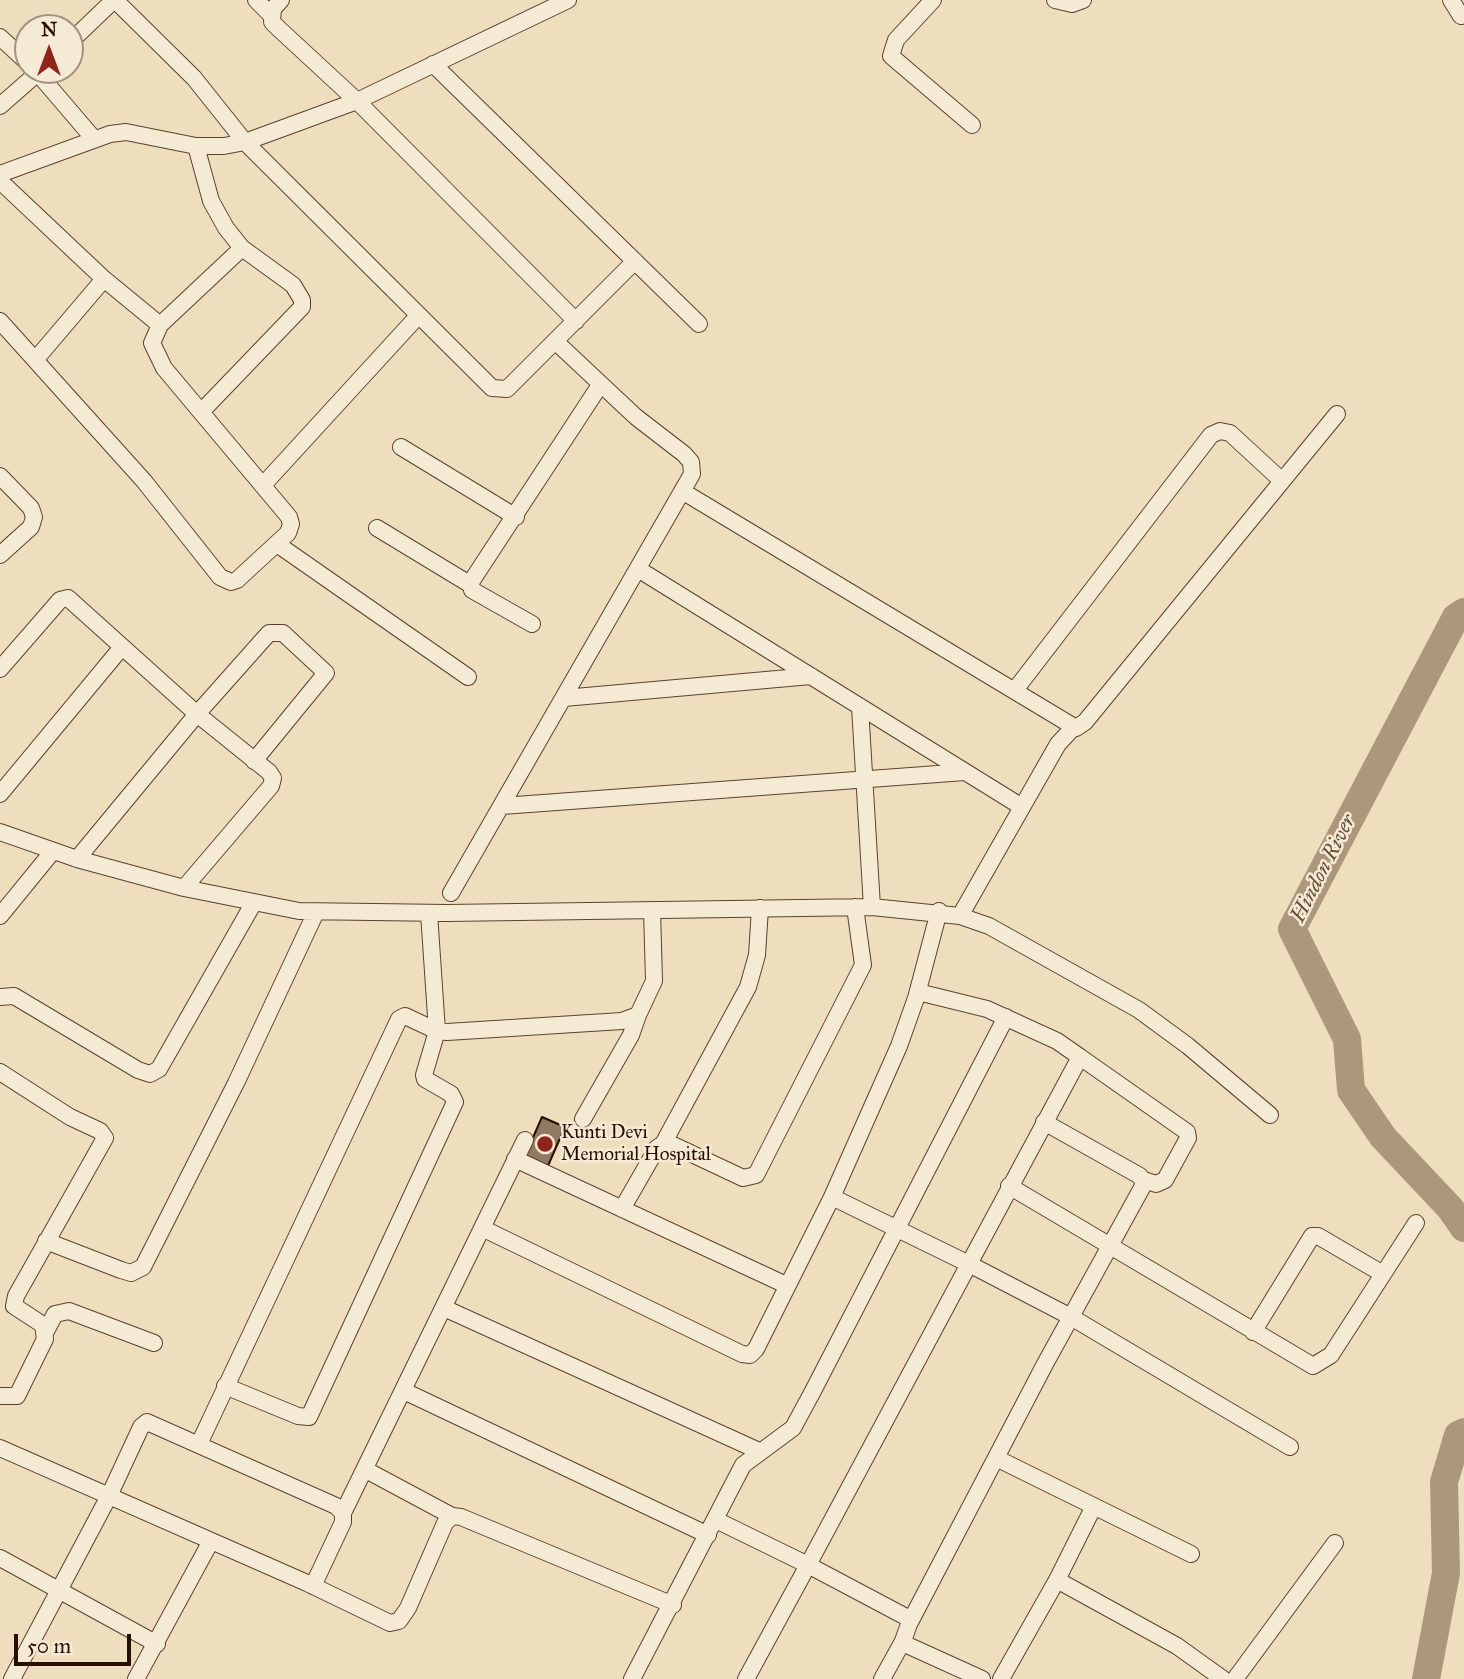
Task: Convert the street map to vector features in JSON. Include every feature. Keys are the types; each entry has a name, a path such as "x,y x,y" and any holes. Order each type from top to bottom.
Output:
{"street":[{"path":"84,30 115,0 194,78 245,142 418,316 498,390 507,389 635,261"},
{"path":"256,0 272,16 278,27 357,101 576,321"},
{"path":"272,16 273,9 281,0"},
{"path":"0,174 94,139 126,132 196,146 224,146 245,142 357,101 568,0"},
{"path":"933,0 897,40 891,56 972,125"},
{"path":"1055,0 1072,4 1083,0"},
{"path":"1451,0 1461,16"},
{"path":"0,37 14,49"},
{"path":"433,64 699,324"},
{"path":"0,106 21,84"},
{"path":"48,84 94,139"},
{"path":"196,146 211,201 226,228 242,248 292,285 302,300 302,307 202,411"},
{"path":"0,180 104,279 160,325"},
{"path":"0,321 144,481 220,578 231,582 237,580 277,544 288,533 291,524 286,509 164,368 152,343 160,325 242,248"},
{"path":"36,359 104,279"},
{"path":"264,484 418,316"},
{"path":"451,894 692,474 691,461 600,385 556,342"},
{"path":"471,585 600,385"},
{"path":"960,916 1058,744 1073,727 1085,722 1337,414"},
{"path":"1015,690 1211,435 1220,431 1230,433 1281,480"},
{"path":"401,447 516,516"},
{"path":"0,476 31,508 34,516 31,527 0,555"},
{"path":"682,491 1073,727"},
{"path":"377,528 471,585 472,590 532,624"},
{"path":"277,544 468,677"},
{"path":"638,569 1022,807"},
{"path":"0,668 64,599 73,601 197,714 269,772 272,778 271,786 184,888"},
{"path":"77,859 197,714 269,633 282,634 326,673 254,761"},
{"path":"0,794 122,647"},
{"path":"564,698 811,676"},
{"path":"860,707 872,907"},
{"path":"502,806 965,772"},
{"path":"0,832 77,859 184,888 253,904 316,912 855,907 939,911 989,926 1139,1010 1188,1046 1270,1115"},
{"path":"0,916 52,851"},
{"path":"0,997 14,996 138,1070 150,1073 159,1069 253,904"},
{"path":"663,1144 673,1145 743,1178 756,1175 863,965 855,907"},
{"path":"622,1209 657,1148 663,1144 748,987 757,956 760,908"},
{"path":"583,1119 631,1035 654,981 652,910"},
{"path":"482,1228 742,1354 750,1355 756,1349 832,1197 899,1046 918,992 939,911"},
{"path":"46,1241 131,1273 143,1267 236,1083 316,912"},
{"path":"225,1386 298,1416 309,1417 455,1102 451,1094 425,1079 424,1074 437,1031 429,913"},
{"path":"918,992 965,1001 1057,1041 1186,1132 1188,1138 1165,1180 1156,1184 1144,1180 1044,1122"},
{"path":"199,1444 399,1019 405,1016 412,1018 437,1031 622,1021 638,1015"},
{"path":"632,1679 673,1605 743,1465 793,1427 1006,1017"},
{"path":"746,1679 1080,1057"},
{"path":"0,1072 69,1117 100,1131 105,1138 16,1296 14,1306 43,1325 45,1339 17,1396 0,1396"},
{"path":"313,1587 343,1522 343,1513 524,1140"},
{"path":"515,1159 786,1285"},
{"path":"882,1679 1144,1180"},
{"path":"1009,1186 1112,1245 1307,1364 1322,1363 1331,1355 1416,1223"},
{"path":"832,1197 1071,1317 1290,1447"},
{"path":"1253,1332 1311,1236 1318,1236 1383,1274"},
{"path":"444,1308 759,1451"},
{"path":"45,1333 55,1314 69,1311 154,1343"},
{"path":"404,1391 708,1535"},
{"path":"12,1679 110,1496 141,1427 147,1422 336,1506 343,1513"},
{"path":"0,1448 390,1623 399,1621 408,1608 445,1523 452,1516"},
{"path":"996,1458 1191,1554"},
{"path":"366,1470 452,1516 461,1517 673,1605"},
{"path":"1001,1679 1057,1580 1094,1507"},
{"path":"716,1520 903,1614 909,1624"},
{"path":"136,1679 211,1541"},
{"path":"1235,1679 1335,1543"},
{"path":"0,1558 157,1644"},
{"path":"1057,1580 1177,1646 1223,1679"},
{"path":"903,1641 982,1679"}],"building":[{"path":"542,1117 565,1127 547,1168 524,1158"}],"waterway":[{"name":"Hindon River","path":"1464,612 1456,617 1292,929 1347,1039 1351,1090 1383,1137 1450,1208 1464,1228"},
{"name":"Hindon River","path":"1426,1679 1446,1573 1444,1482 1458,1435 1464,1432"}],"place":[{"name":"Kunti Devi Memorial Hospital","path":"545,1144"}]}
